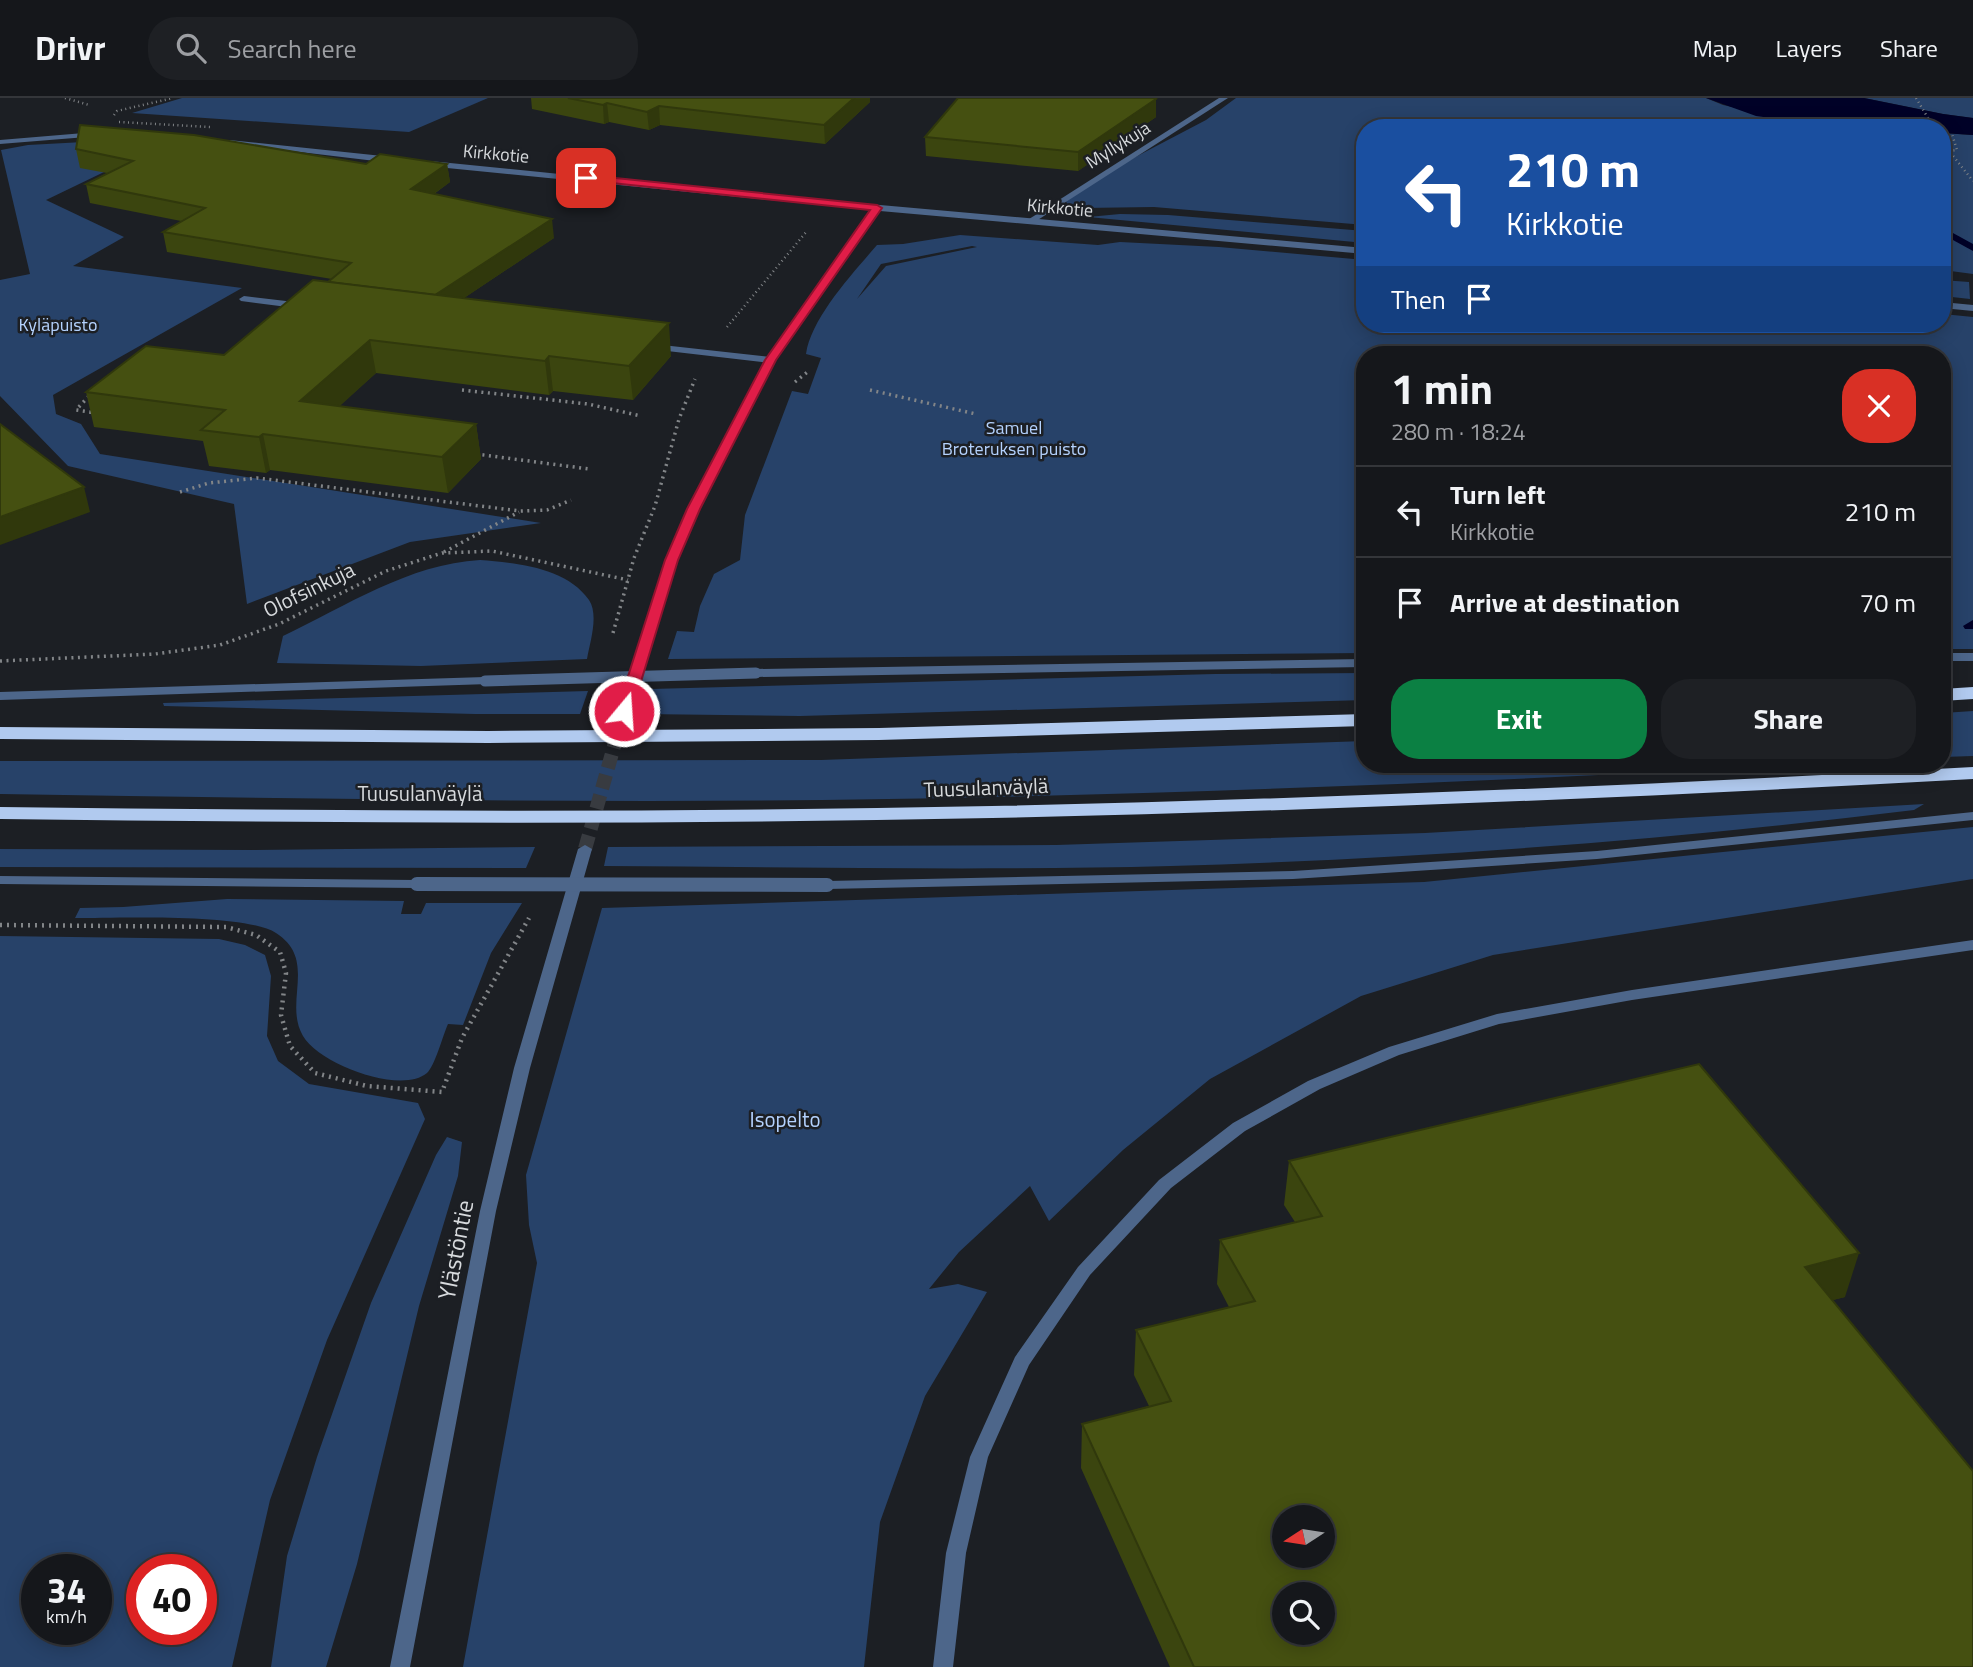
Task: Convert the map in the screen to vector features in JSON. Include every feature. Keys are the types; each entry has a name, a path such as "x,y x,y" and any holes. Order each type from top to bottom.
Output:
{"highway":[{"path":"1951,694 1973,693"},
{"path":"0,733 488,737 879,734 1356,720"},
{"name":"Tuusulanväylä","path":"0,813 450,819 863,816 1291,804 1973,773"}],"street":[{"name":"Myllykuja","path":"1030,221 1224,98"},
{"path":"0,142 74,134 111,134"},
{"path":"218,140 407,162"},
{"name":"Kirkkotie","path":"421,163 877,208 1356,250"},
{"path":"624,711 672,560 694,509 770,360 877,208"},
{"path":"244,299 320,308"},
{"path":"1951,306 1973,308"},
{"path":"637,345 770,360"},
{"path":"1951,657 1973,657"},
{"path":"0,696 756,673 1356,663"},
{"path":"0,880 827,885 1293,875 1597,855 1973,817"},
{"name":"Ylästöntie","path":"400,1667 488,1211 522,1068 585,849"},
{"path":"943,1667 956,1553 979,1457 1021,1362 1084,1271 1165,1184 1239,1128 1314,1085 1394,1051 1497,1019 1632,995 1973,945"}],"path":[{"path":"109,122 117,111 173,98"},
{"path":"1917,98 1929,119"},
{"path":"1951,150 1957,150 1952,134"},
{"path":"1951,155 1973,181"},
{"path":"611,640 628,580 655,506 685,401 709,353 807,231"},
{"path":"789,389 810,370"},
{"path":"462,390 588,404 641,416"},
{"path":"870,390 976,414"},
{"path":"92,392 76,410 105,414"},
{"path":"466,452 589,469"},
{"path":"180,492 209,482 257,478 520,511 547,510 571,500"},
{"path":"437,555 520,511"},
{"name":"Olofsinkuja","path":"0,661 37,662 169,653 223,645 254,635 384,570 437,555 472,550 519,554 566,569 604,578 628,580"},
{"path":"0,925 226,927 256,935 280,952 286,973 281,1015 290,1046 315,1073 367,1086 442,1092 463,1038 531,914"}],"green space":[{"path":"182,98 488,98 409,132 132,113"},
{"path":"1236,98 1706,98 1723,105 1788,119 1356,119 1356,224 1154,207 1068,206 1066,201 1124,163 1206,120"},
{"path":"1864,98 1973,98 1973,118 1943,114"},
{"path":"1951,134 1973,135 1973,274 1951,271"},
{"name":"Kyläpuisto","path":"102,141 158,146 46,200 124,237 73,266 242,288 53,395 56,414 81,424 100,454 541,523 410,542 247,604 234,504 68,466 0,396 0,280 30,274 1,150 28,145"},
{"path":"1120,214 1168,215 1356,230 1356,242 1088,217"},
{"name":"Samuel Broteruksen puisto","path":"960,235 1098,245 1120,242 1219,247 1356,259 1356,333 1951,333 1951,315 1973,317 1973,649 1951,649 1951,346 1356,346 1356,653 668,659 677,631 694,632 700,606 714,574 740,560 745,515 792,391 808,394 821,358 806,354 816,326 834,296 877,245 903,244","holes":["977,247 886,266 857,299 881,264"]},
{"path":"1951,281 1969,282 1970,299 1951,297"},
{"path":"480,560 539,569 567,580 579,589 589,600 593,613 587,659 421,666 277,663 283,636 403,578 428,569"},
{"path":"1356,673 1356,700 800,716 642,714 651,689 1215,674"},
{"path":"588,691 580,714 164,706 163,703"},
{"path":"1973,711 1973,756 1951,757 1951,712"},
{"path":"1356,741 1356,773 1635,773 1067,795 720,801 0,794 0,761 821,760"},
{"path":"1924,804 1914,810 1822,821 1543,847 1357,859 1029,868 604,866 608,847 1056,845 1425,833"},
{"name":"Isopelto","path":"1973,827 1973,879 1493,955 1361,996 1210,1079 1123,1150 1049,1221 1030,1186 959,1252 929,1289 958,1284 987,1292 925,1396 880,1522 864,1667 463,1667 537,1263 529,1225 526,1175 602,908 1424,882"},
{"path":"535,847 526,868 0,867 0,849"},
{"path":"227,899 404,901 401,914 421,914 426,903 522,903 491,953 463,1025 448,1024 427,1073 415,1079 399,1080 381,1078 342,1066 312,1047 303,1036 298,1023 298,968 295,956 288,944 276,933 237,922 210,919 75,918 80,908"},
{"path":"0,936 219,939 245,945 265,955 271,976 267,1036 278,1061 309,1084 418,1103 425,1119 327,1340 270,1500 232,1667 0,1667"},
{"path":"447,1137 462,1142 458,1176 419,1306 357,1564 326,1667 271,1667 287,1556 317,1457 371,1303 436,1155"}],"shaded area":[{"path":"1706,98 1864,98 1973,118 1973,135 1951,134 1951,119 1779,119 1756,116"}],"building":[{"path":"568,98 854,98 824,125 659,106 647,112"},
{"path":"958,98 1156,99 1078,152 925,137"},
{"path":"80,125 194,135 366,164 380,154 447,164 411,189 552,219 435,295 328,282 351,263 163,232 205,208 86,184 133,161 76,149"},
{"path":"313,280 669,323 629,366 549,356 545,361 370,340 300,401 476,424 442,457 263,434 259,437 201,430 225,410 86,392 146,346 224,355"},
{"path":"0,424 84,487 0,517"},
{"path":"1699,1064 1859,1253 1805,1267 1973,1471 1973,1667 1194,1667 1082,1424 1171,1401 1136,1330 1255,1301 1220,1240 1322,1216 1289,1161"}],"waterway":[{"path":"1951,235 1973,248"},
{"path":"1969,626 1973,624"}],"tunnel":[{"path":"585,849 624,711"}],"route":[{"path":"586,178 877,208 770,360 694,509 672,560 624,711"}]}
